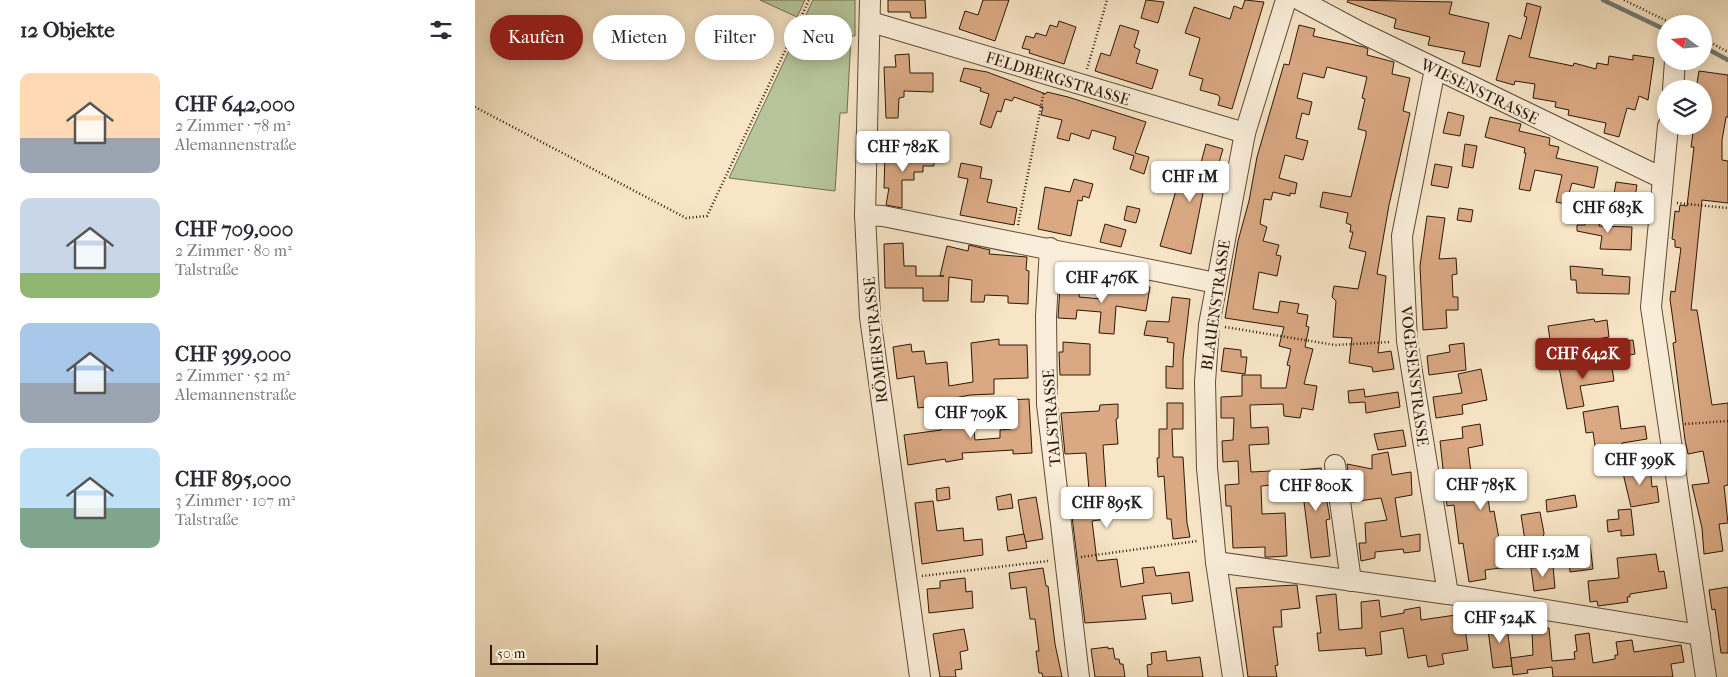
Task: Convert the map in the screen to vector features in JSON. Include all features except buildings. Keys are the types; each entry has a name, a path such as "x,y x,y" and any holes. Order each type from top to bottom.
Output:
{"street":[{"name":"RÖMERSTRASSE","path":"870,0 871,22 865,215 870,317 920,677"},
{"name":"BLAUENSTRASSE","path":"1233,677 1216,562 1207,468 1205,382 1209,325 1245,133 1286,0"},
{"name":"WIESENSTRASSE","path":"1301,0 1435,69 1662,178"},
{"name":"FELDBERGSTRASSE","path":"871,22 1245,133"},
{"name":"VOGESENSTRASSE","path":"1435,69 1402,236 1407,341 1448,594"},
{"path":"1667,135 1651,307 1706,677"},
{"path":"865,215 883,216 1051,248 1216,283"},
{"name":"TALSTRASSE","path":"1051,248 1046,316 1047,404 1079,677"},
{"path":"1335,465 1351,581"},
{"path":"1216,562 1448,594 1700,635"}],"path":[{"path":"475,107 686,218 707,216 809,0"},
{"path":"1083,85 1107,0"},
{"path":"1624,0 1657,16"},
{"path":"1713,44 1728,52"},
{"path":"1015,242 1047,74"},
{"path":"1661,201 1728,208"},
{"path":"1209,325 1335,345 1407,341"},
{"path":"1669,425 1728,421"},
{"path":"905,578 1214,539"}],"green space":[{"path":"760,0 805,0 798,15 793,15"},
{"path":"813,0 855,0 855,36 852,36 852,15 806,15"},
{"path":"785,60 850,60 847,113 840,113 835,191 729,178"}],"waterway":[{"path":"1603,0 1657,26"},
{"path":"1713,52 1728,60"}]}
